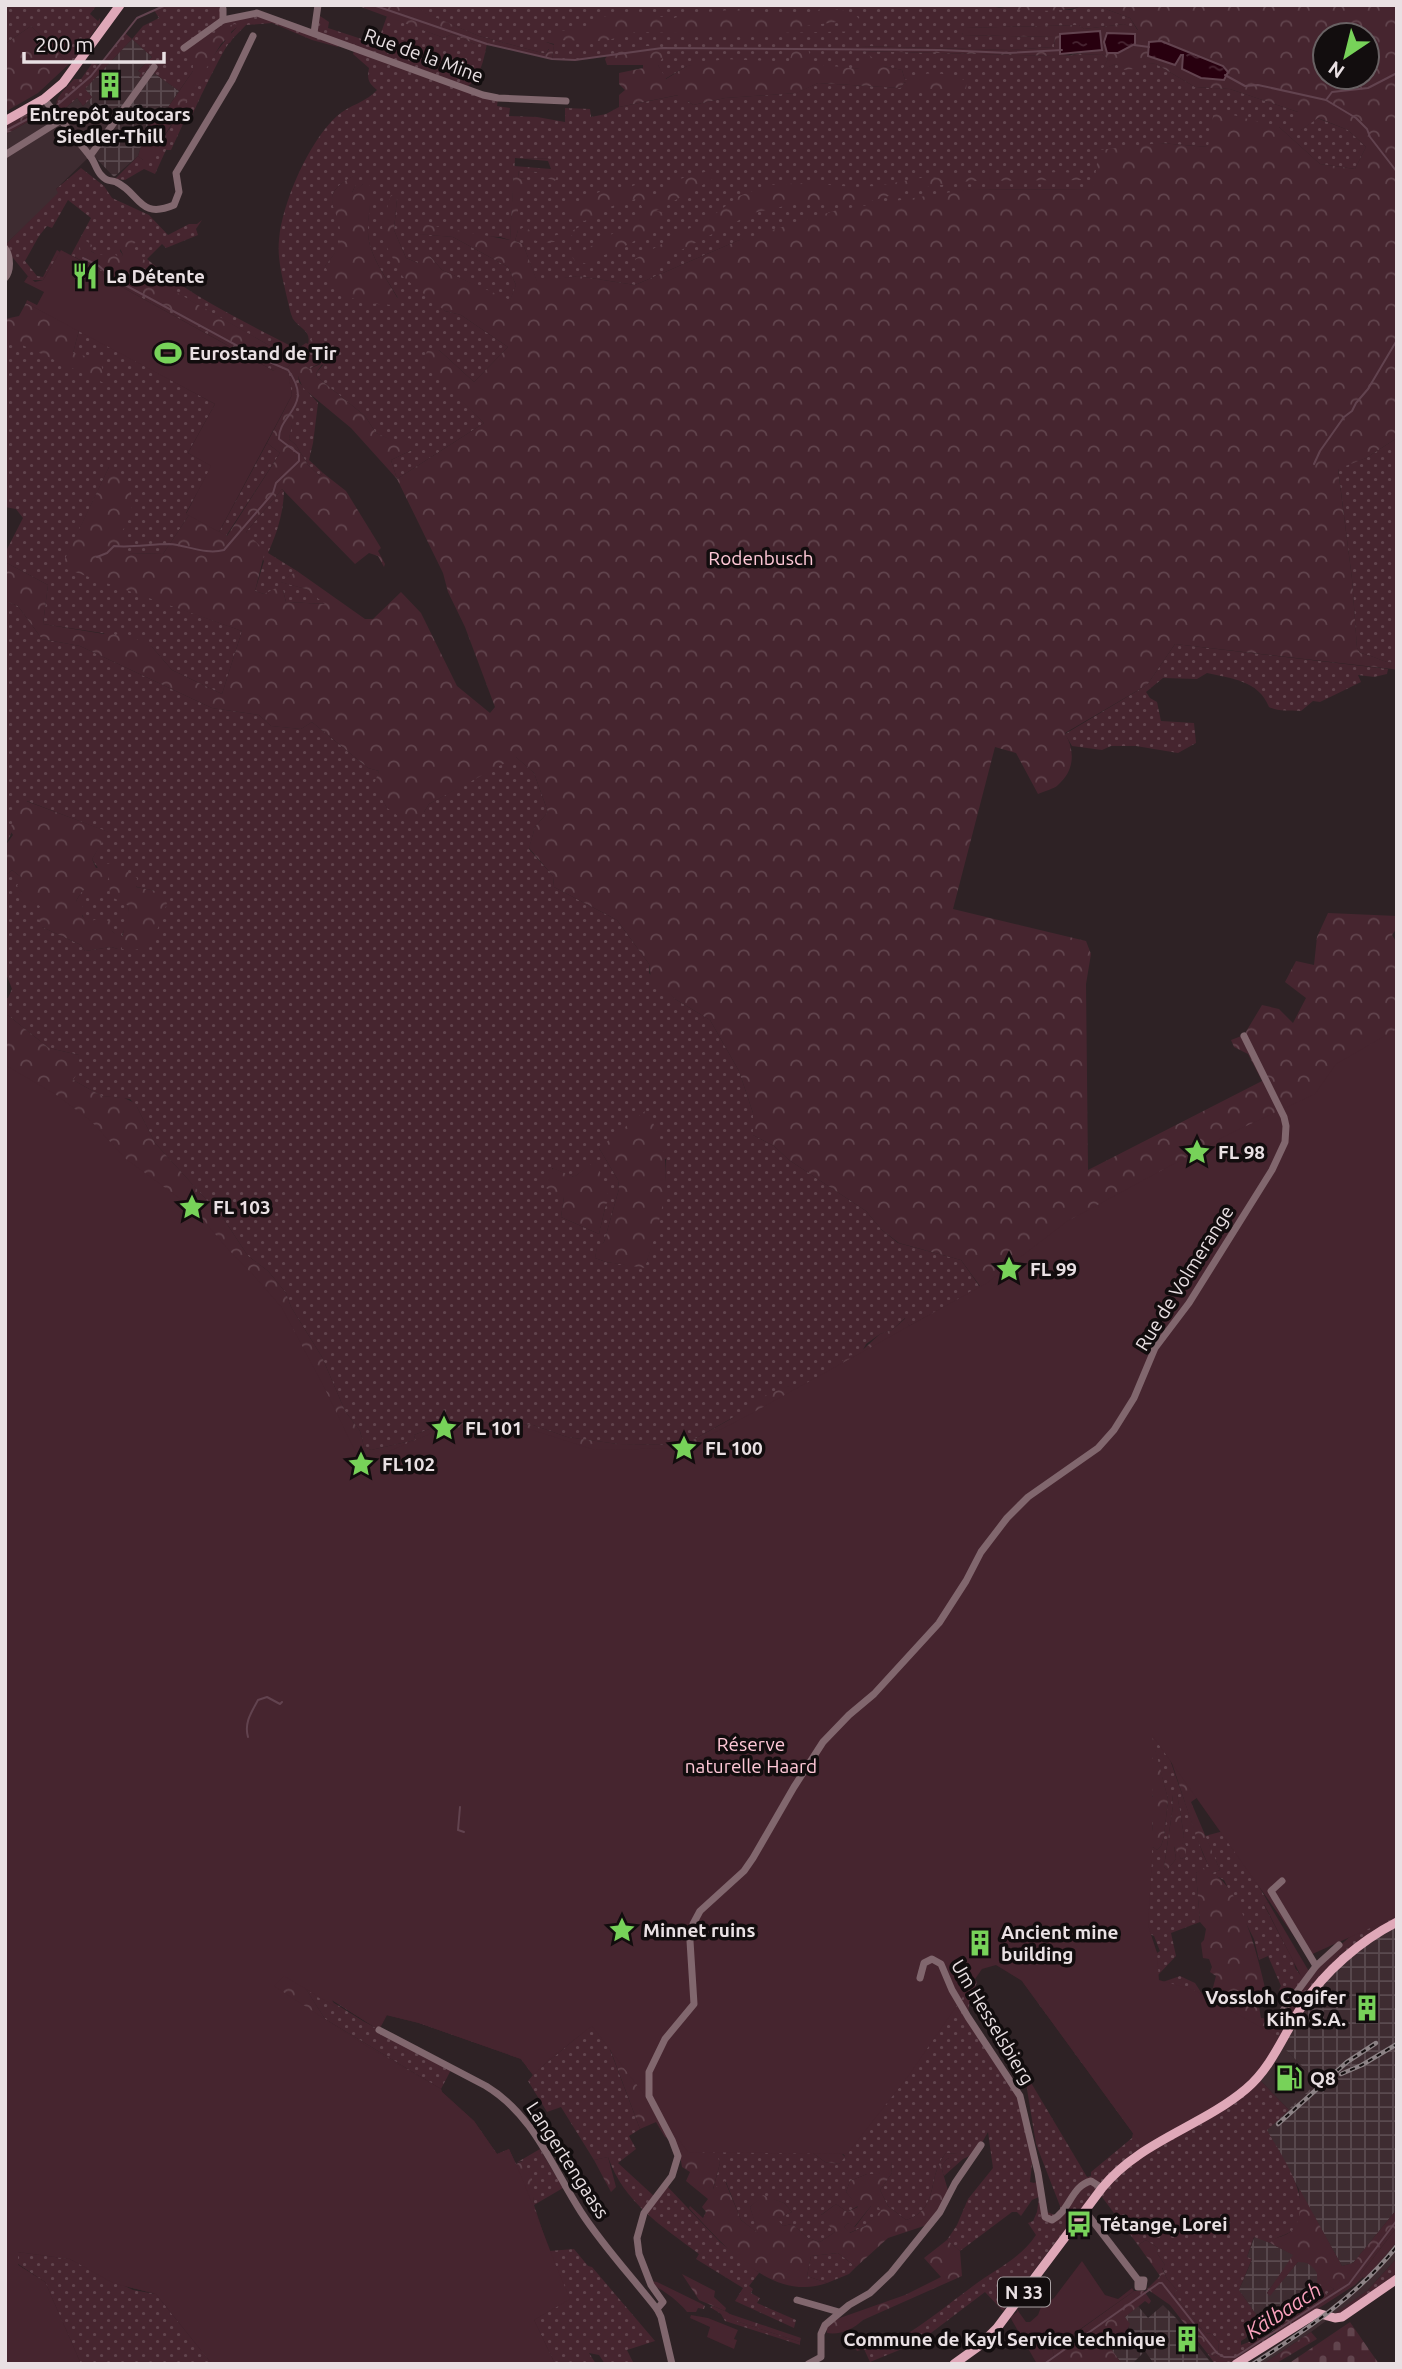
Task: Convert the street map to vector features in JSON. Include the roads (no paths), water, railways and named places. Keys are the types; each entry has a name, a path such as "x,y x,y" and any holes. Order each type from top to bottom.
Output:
{"main road":[{"path":"5,121 44,99 75,70 120,5"},
{"name":"N 33","path":"954,2364 979,2346 996,2328 1102,2188 1126,2164 1141,2152 1223,2106 1248,2088 1264,2070 1307,1999 1334,1968 1370,1938 1397,1922"},
{"path":"1236,2364 1317,2313 1342,2317 1397,2279"}],"street":[{"path":"314,33 318,5"},
{"path":"223,9 223,20"},
{"name":"Rue de la Mine","path":"184,48 223,20 250,13 264,14 483,94 566,101"},
{"path":"44,99 90,156 103,177 115,182 146,208 163,210 174,205 179,191 176,173 232,80 253,36"},
{"path":"90,156 154,67"},
{"path":"5,155 61,120"},
{"path":"5,248 9,253 9,272 5,278"},
{"name":"Rue de Volmerange","path":"657,2309 663,2302 652,2285 639,2254 637,2238 645,2213 672,2176 678,2156 673,2140 649,2096 649,2072 665,2039 694,2004 690,1941 696,1917 704,1906 744,1871 823,1742 849,1714 874,1693 939,1623 981,1552 1007,1518 1028,1497 1106,1440 1134,1398 1156,1348 1189,1303 1272,1170 1285,1142 1284,1117 1244,1036"},
{"path":"1282,1881 1271,1891 1315,1966"},
{"path":"1273,2024 1315,1966 1339,1945"},
{"path":"1325,1957 1334,1968"},
{"name":"Um Hesselsbierg","path":"920,1978 924,1963 932,1959 941,1964 952,1990 981,2039 1013,2082 1024,2109 1045,2217 1052,2220 1061,2214 1077,2189 1086,2182 1091,2181 1102,2188"},
{"name":"Langertengaass","path":"379,2030 502,2095 517,2110 534,2132 582,2215 662,2317 672,2364"},
{"path":"808,2364 821,2357 821,2334 825,2325 839,2312 870,2293 891,2273 940,2212 955,2183 981,2145"},
{"path":"1085,2211 1138,2280"},
{"path":"797,2300 839,2312"}],"water":[{"path":"1100,31 1102,50 1060,54 1060,34"},
{"path":"1107,33 1135,34 1135,44 1118,53 1107,53 1104,42"},
{"path":"1161,41 1223,66 1228,72 1224,80 1201,78 1182,69 1183,55 1175,65 1148,56 1149,42"}],"waterway":[{"path":"56,106 91,76 137,18 166,5"},
{"path":"373,5 487,44 552,59 575,60 662,48 1009,53 1062,50"},
{"path":"1134,45 1149,47"},
{"path":"1225,75 1245,86 1258,85 1326,100 1332,92 1368,88 1397,73"},
{"path":"1326,100 1356,118 1367,129 1370,137 1397,172"},
{"path":"5,131 37,114 48,112"},
{"path":"83,258 99,266 114,279 258,357 288,370 298,393 297,402 280,430 279,439 299,454 299,461 276,483 273,493 224,550 203,551 169,544 114,546 97,557"},
{"path":"1314,464 1344,417 1352,411 1368,389 1397,340"},
{"path":"248,1737 248,1723 258,1700 267,1697 280,1704 282,1702"},
{"path":"460,1807 458,1830 464,1832"},
{"name":"Kälbaach","path":"1044,2364 1159,2283 1162,2283 1217,2353 1224,2357 1235,2357 1349,2284 1397,2220"}],"railway":[{"path":"1278,2124 1347,2062 1376,2043"},
{"path":"1341,2074 1397,2044"},
{"path":"1253,2364 1348,2296 1397,2246"}],"place":[{"name":"Entrepôt autocars Siedler-Thill","path":"110,85"},
{"name":"La Détente","path":"85,276"},
{"name":"Eurostand de Tir","path":"168,353"},
{"name":"FL 98","path":"1197,1152"},
{"name":"FL 103","path":"192,1207"},
{"name":"FL 99","path":"1009,1269"},
{"name":"FL 101","path":"444,1428"},
{"name":"FL 100","path":"684,1448"},
{"name":"FL102","path":"361,1464"},
{"name":"Minnet ruins","path":"622,1930"},
{"name":"Ancient mine building","path":"980,1943"},
{"name":"Vossloh Cogifer Kihn S.A.","path":"1367,2008"},
{"name":"Q8","path":"1289,2078"},
{"name":"Tétange, Lorei","path":"1079,2224"},
{"name":"Commune de Kayl Service technique","path":"1187,2339"}],"park label":[{"name":"Rodenbusch","path":"761,558"},
{"name":"Réserve naturelle Haard","path":"751,1755"}]}
